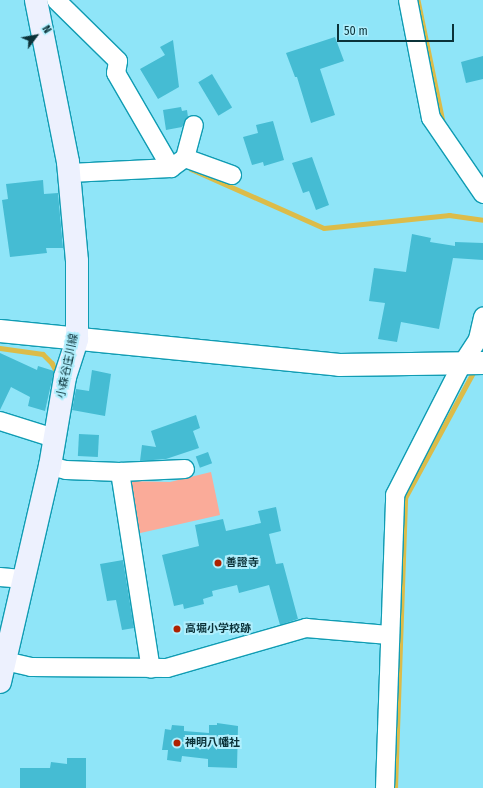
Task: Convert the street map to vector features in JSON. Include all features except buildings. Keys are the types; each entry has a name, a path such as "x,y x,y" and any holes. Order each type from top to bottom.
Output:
{"main road":[{"name":"小森谷庄川線","path":"0,682 5,661 5,638 24,579 50,466 65,377 76,339 77,261 70,173 36,0"}],"street":[{"path":"56,0 117,67 178,163"},
{"path":"408,0 431,118 483,194"},
{"path":"178,163 194,125"},
{"path":"70,173 178,163 232,175"},
{"path":"384,788 390,661 389,635 395,495 462,364 478,339 483,317"},
{"path":"0,331 339,365 483,363"},
{"path":"0,421 54,438"},
{"path":"50,466 66,470 120,472 185,469"},
{"path":"120,472 150,669"},
{"path":"0,577 24,579"},
{"path":"5,661 31,667 167,668 306,628 389,635"}],"shaded area":[{"path":"211,472 220,515 136,534 125,481 170,482"}],"waterway":[{"path":"418,0 443,122"},
{"path":"191,169 324,228 449,215 483,220"},
{"path":"0,348 43,354 52,363 57,373"},
{"path":"395,788 405,498 475,369"}],"place":[{"name":"善證寺","path":"218,563"},
{"name":"高堀小学校跡","path":"177,629"},
{"name":"神明八幡社","path":"177,743"}]}
